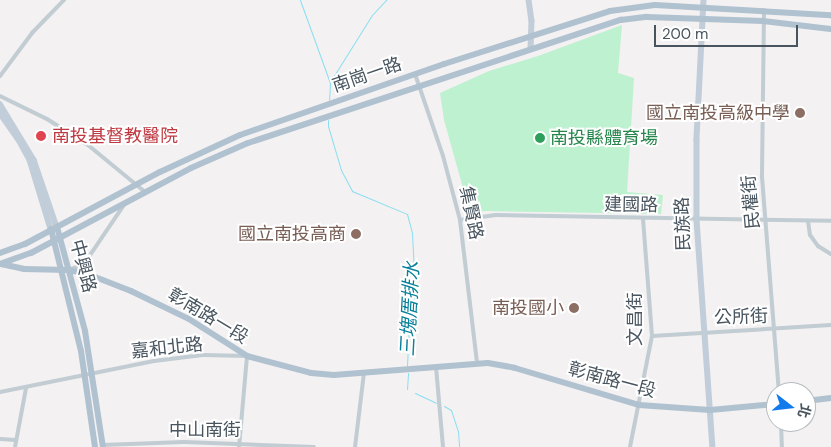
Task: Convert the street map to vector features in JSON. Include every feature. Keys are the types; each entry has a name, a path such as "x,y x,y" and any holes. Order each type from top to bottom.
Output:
{"main road":[{"path":"529,0 532,21 531,48"},
{"name":"南崗一路","path":"54,228 136,185 240,135 415,74 629,6 703,3 831,15"},
{"name":"民族路","path":"703,3 697,134 697,220 713,447"},
{"name":"南崗一路","path":"58,239 191,168 248,143 531,48 621,20 647,17 764,21 831,28"},
{"name":"中興路","path":"0,104 34,160 54,228"},
{"name":"中興路","path":"0,113 30,160 58,239 85,331 88,373 99,446"},
{"path":"0,252 25,244 54,228"},
{"name":"彰南路一段","path":"0,264 31,253 58,239"},
{"name":"彰南路一段","path":"0,264 24,269 66,270 90,275 131,290 189,319 246,356 325,375 488,363 515,368 639,405 710,410 766,405"},
{"path":"816,400 831,398"}],"street":[{"path":"0,76 32,34 64,0"},
{"name":"民權街","path":"764,10 761,150 778,382"},
{"name":"集賢路","path":"415,74 460,220 477,363"},
{"path":"0,96 47,119 88,146 145,192"},
{"path":"66,270 84,264 125,203"},
{"name":"建國路","path":"460,220 496,215 831,221"},
{"name":"文昌街","path":"630,447 652,336 643,219"},
{"path":"808,221 810,236 818,246 831,254"},
{"name":"公所街","path":"652,336 831,325"},
{"name":"嘉和北路","path":"0,392 154,361 203,356 235,358 246,356"},
{"path":"239,445 246,356"},
{"path":"436,367 443,447"},
{"path":"355,447 364,373"},
{"path":"15,447 26,388"},
{"path":"781,432 782,447"},
{"path":"0,440 16,440"},
{"name":"中山南街","path":"99,446 184,442 314,447"}],"green space":[{"name":"南投縣體育場","path":"622,25 618,73 634,78 627,192 663,195 661,214 486,211 470,213 444,120 440,93 489,71 538,56"}],"waterway":[{"name":"三塊厝排水","path":"300,0 330,83 329,100"},
{"path":"330,82 372,15 386,0"},
{"name":"三塊厝排水","path":"328,120 328,126 341,170 352,191 407,214 412,233 415,292 409,326 407,366"},
{"name":"三塊厝排水","path":"407,389 408,373"},
{"name":"三塊厝排水","path":"415,393 436,403"},
{"name":"三塊厝排水","path":"444,406 451,410 458,431 459,447"}],"place":[{"name":"國立南投高級中學","path":"800,113"},
{"name":"南投基督教醫院","path":"41,136"},
{"name":"南投縣體育場","path":"540,138"},
{"name":"國立南投高商","path":"356,234"},
{"name":"南投國小","path":"574,308"}]}
